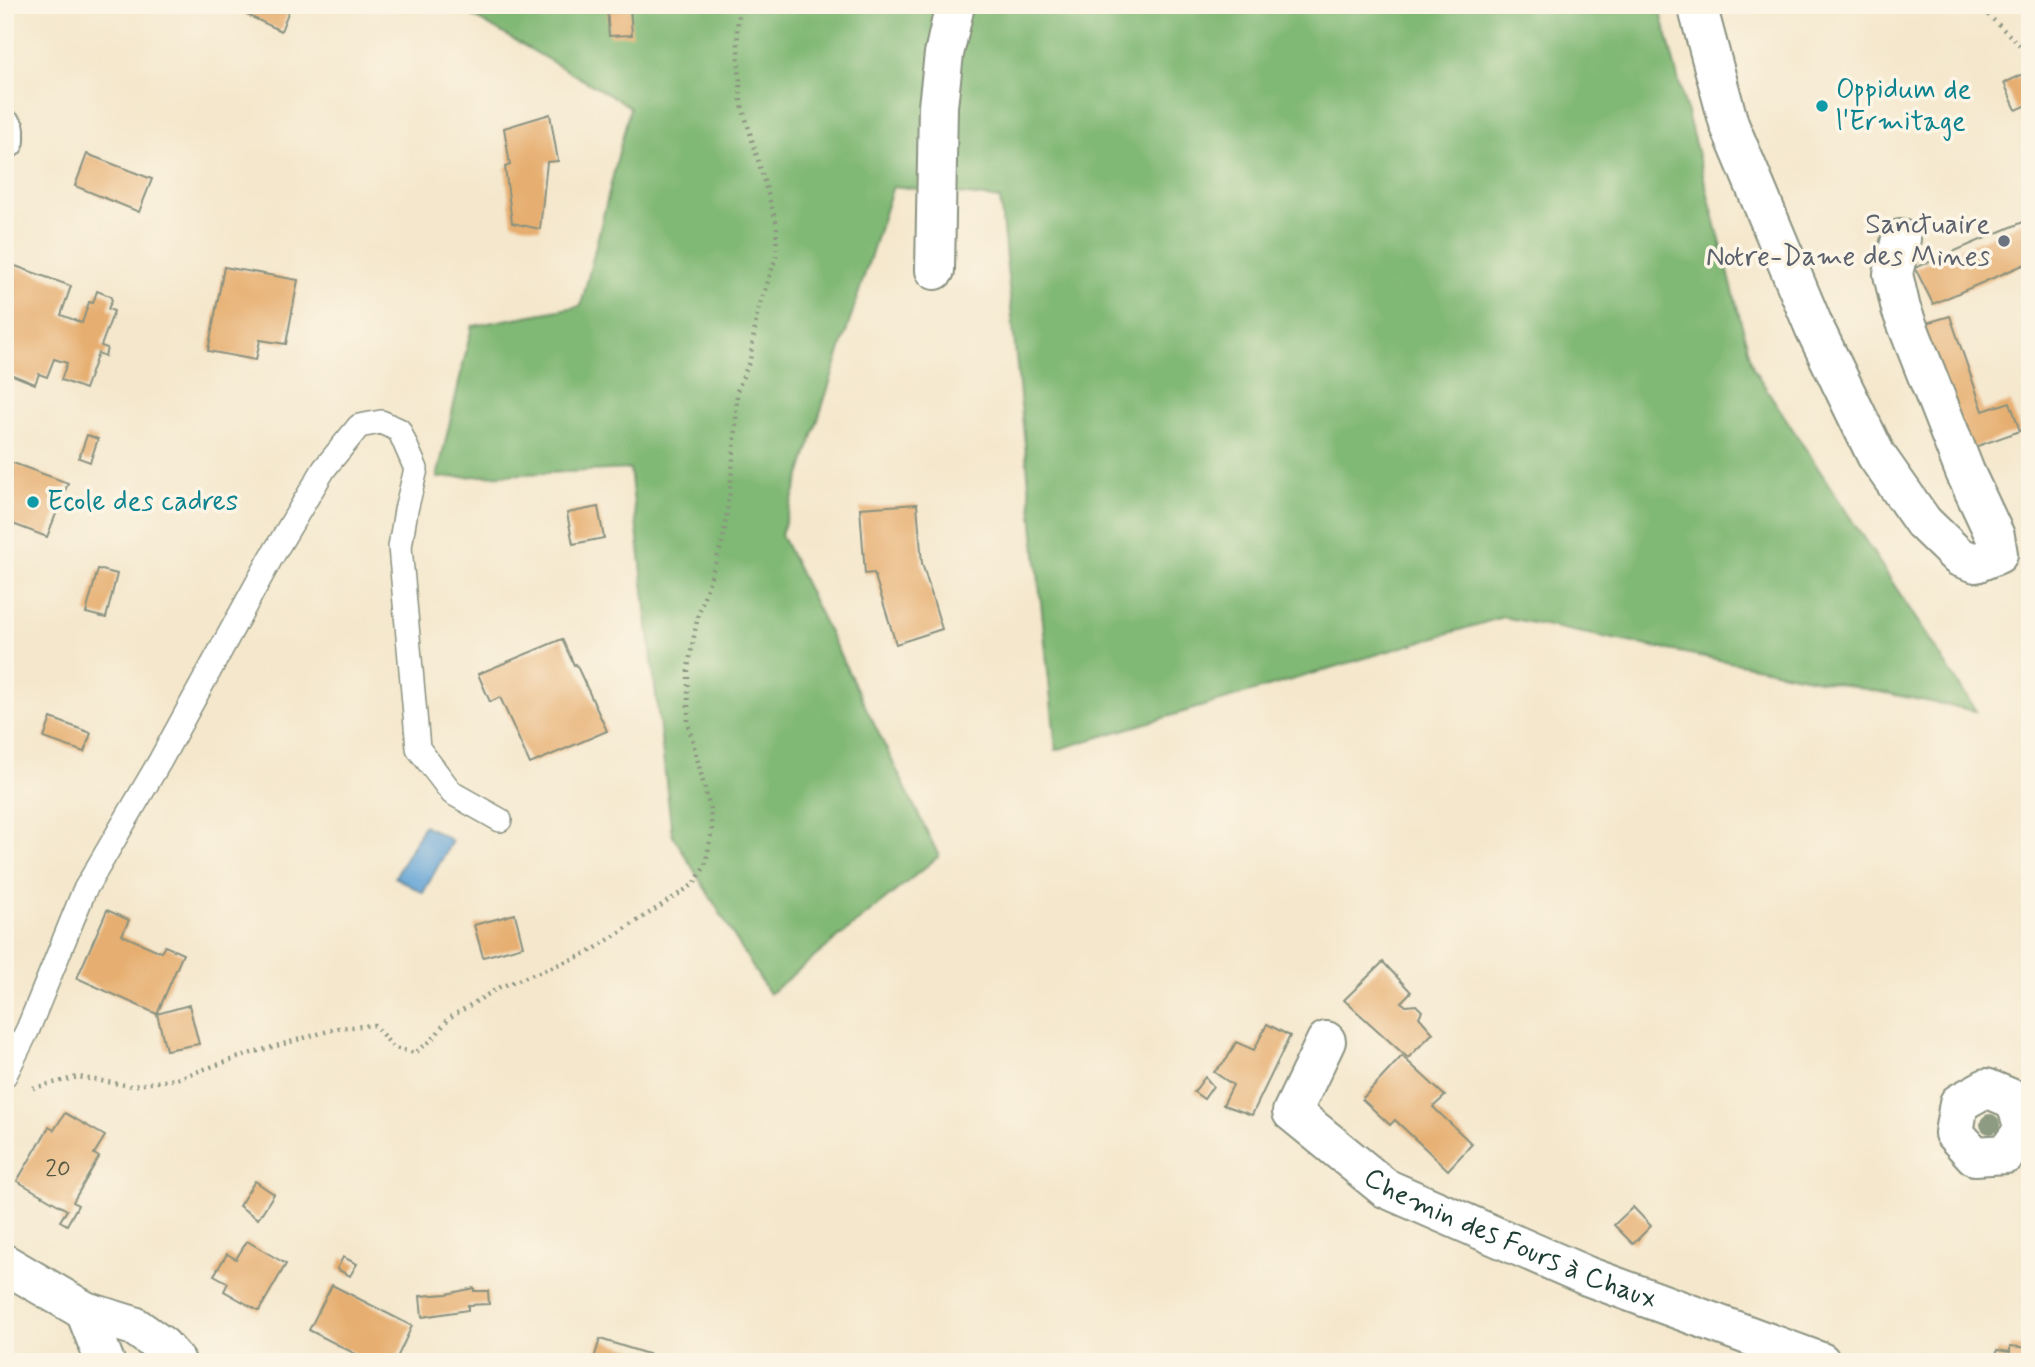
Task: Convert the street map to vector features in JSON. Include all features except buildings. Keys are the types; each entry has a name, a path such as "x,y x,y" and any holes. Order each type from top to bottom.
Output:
{"street":[{"path":"935,270 938,106 944,54 955,5"},
{"path":"1698,5 1729,124 1814,327 1876,455 1923,522 1959,557 1976,564 1998,554 1995,536 1965,472 1901,309 1893,274 1901,240"},
{"path":"5,130 5,140"},
{"name":"Chemin des Fours à Chaux","path":"1326,1041 1292,1112 1385,1188 1587,1276 1821,1362"},
{"path":"5,1264 85,1311 134,1326 162,1346 176,1362"},
{"path":"85,1311 105,1362"}],"lane":[{"path":"5,1076 28,1029 84,891 317,480 359,426 381,422 399,430 416,469 400,547 418,748 452,793 500,820"}],"path":[{"path":"29,1089 78,1077 131,1087 176,1079 248,1054 339,1028 374,1025 394,1048 415,1053 432,1040 449,1018 500,987 588,953 694,884 705,866 712,831 710,809 688,723 688,668 698,615 723,540 730,491 737,391 750,360 757,314 776,257 776,225 741,102 737,28 740,5"},
{"path":"1978,5 2030,55"}],"green space":[{"path":"454,5 1659,5 1753,368 1976,711 1503,617 1056,750 1000,199 893,186 781,535 939,856 769,994 672,834 630,469 437,478 472,326 581,306 630,107"}],"water":[{"path":"424,825 452,841 423,893 395,877"}],"place":[{"name":"Oppidum de l'Ermitage","path":"1822,106"},
{"name":"Sanctuaire Notre-Dame des Mines","path":"2004,241"},
{"name":"Ecole des cadres","path":"33,502"}]}
